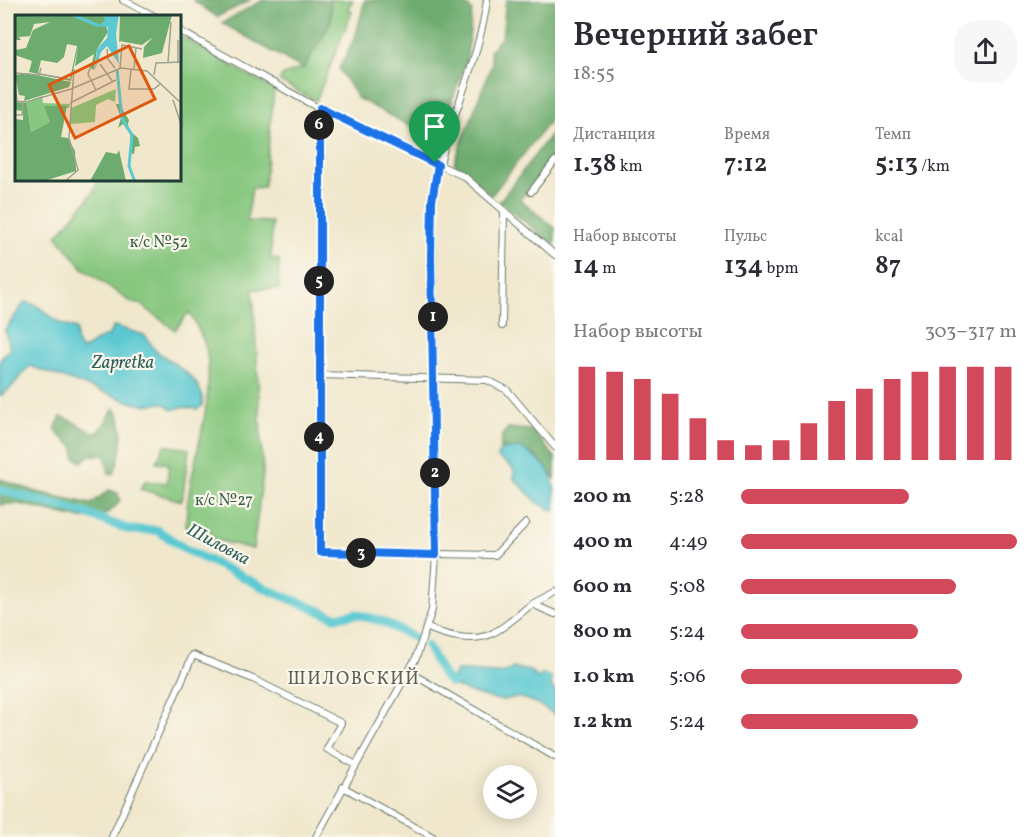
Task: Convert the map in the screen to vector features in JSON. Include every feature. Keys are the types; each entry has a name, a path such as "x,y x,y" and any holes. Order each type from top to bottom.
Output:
{"street":[{"path":"123,0 152,15"},
{"path":"316,837 346,788 356,765 416,658 427,630 435,593 432,201 438,165 483,27 487,0"},
{"path":"182,32 320,108 465,177 555,255"},
{"path":"320,108 320,552 495,555 526,523"},
{"path":"531,192 555,161"},
{"path":"502,326 504,213"},
{"path":"319,375 487,380 507,390 555,447"},
{"path":"427,630 470,638 492,634 532,604 555,592"},
{"path":"532,604 555,614"},
{"path":"112,837 193,655 253,679 341,723 327,749 356,765"},
{"path":"409,672 555,757"},
{"path":"346,788 433,837"}],"green space":[{"path":"193,0 251,0 217,17"},
{"path":"263,0 330,0 331,22 303,69 222,23"},
{"path":"330,0 353,0 348,8 352,12 316,101 279,81 283,75 303,68 331,22"},
{"path":"365,0 459,0 472,10 467,59 438,139 434,139 357,98 339,69 356,34"},
{"path":"506,0 555,0 555,114 491,196 454,163 492,64 490,51 502,37"},
{"name":"к/с №52","path":"182,37 274,90 264,187 252,188 247,221 272,222 271,259 279,260 279,289 253,289 263,474 253,549 195,535 186,526 191,483 207,397 205,343 189,312 175,330 140,304 132,303 83,268 57,236 92,194 97,182 182,182"},
{"path":"555,129 555,153 520,200 555,228 555,245 499,202"},
{"path":"114,408 121,422 122,440 114,473 109,474 105,455 90,455 82,462 75,458 74,447 58,434 55,428 61,417 98,433"},
{"path":"508,428 531,430 555,457 555,479 532,454 519,449 500,449 502,435"},
{"path":"165,445 189,449 182,501 140,489 145,481 167,483 169,464 156,462"},
{"path":"0,479 37,492 91,504 109,490 118,493 120,500 111,510 100,516 88,518 62,515 21,504 0,505"}],"water":[{"name":"Zapretka","path":"25,302 36,305 61,324 76,329 76,340 81,350 100,338 108,336 114,326 144,335 155,350 194,380 202,397 202,406 198,409 182,407 173,410 164,403 144,405 134,403 30,366 9,390 0,396 0,360 10,348 5,330"},
{"path":"521,448 540,461 550,474 553,481 555,511 538,503 514,479 514,470 497,457 500,450"},
{"path":"513,668 530,671 538,678 543,674 551,677 552,689 555,690 555,715 526,699 516,697 498,700 442,680 443,675 453,679 456,671 493,673"}],"waterway":[{"name":"Шиловка","path":"0,490 81,512 130,530 157,530 185,549 271,591 335,617 356,614 381,621 417,639"},
{"name":"Шиловка","path":"427,646 443,675 451,683"}],"district":[{"name":"ШИЛОВСКИЙ","path":"354,679"}],"route":[{"path":"320,108 435,163 438,165 432,201 431,256 436,555 320,552 318,180 320,108"}],"park label":[{"name":"к/с №27","path":"224,501"}]}
